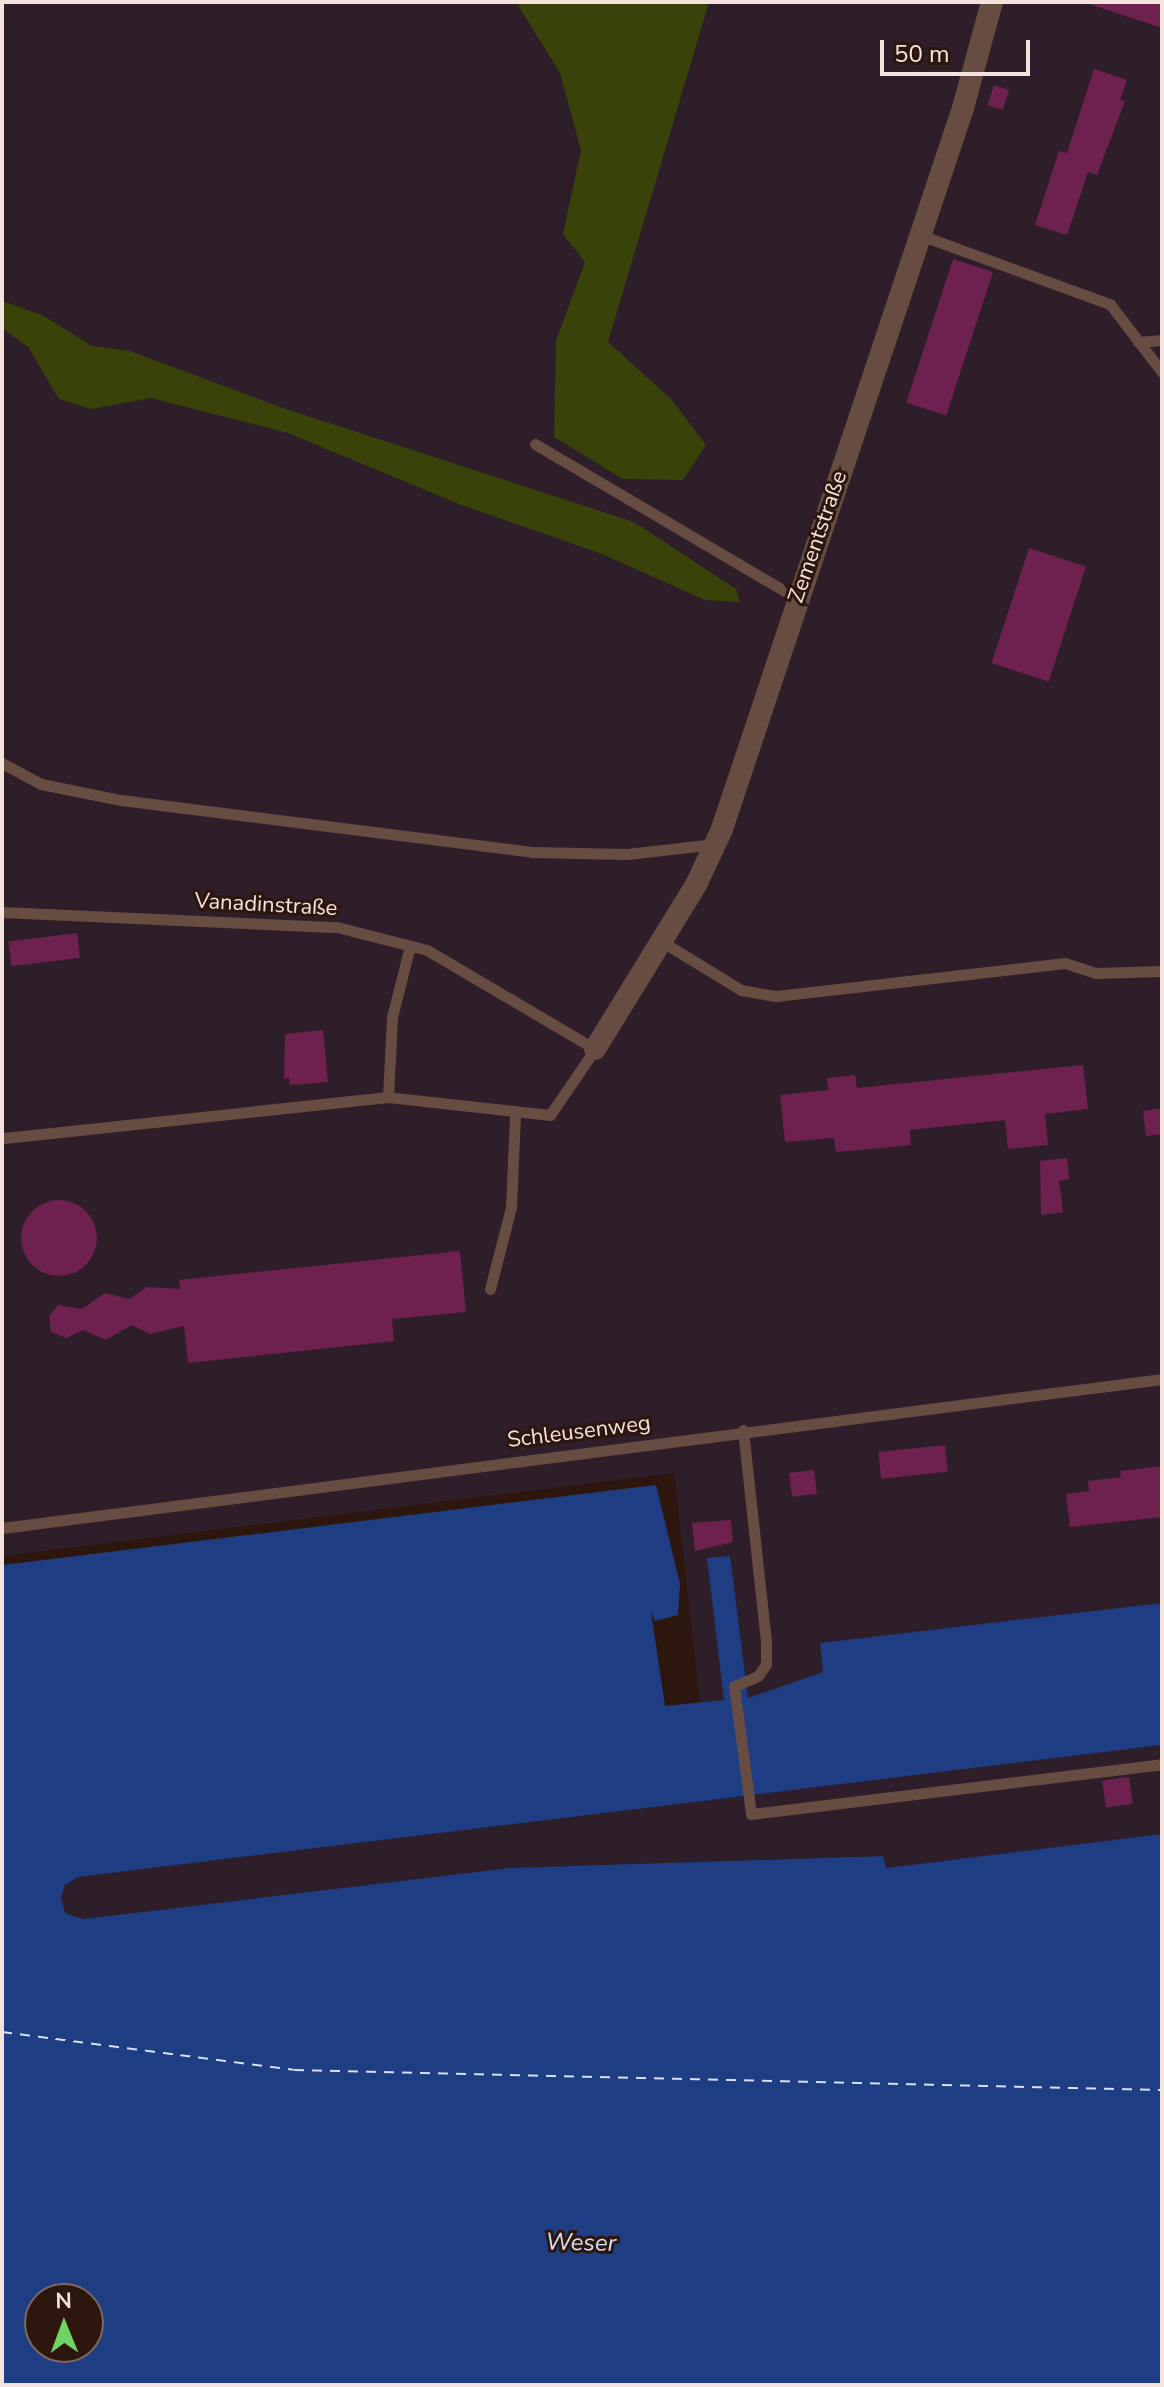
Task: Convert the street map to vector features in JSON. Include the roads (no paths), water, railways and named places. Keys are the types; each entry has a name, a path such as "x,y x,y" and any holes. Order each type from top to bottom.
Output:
{"street":[{"name":"Zementstraße","path":"595,1049 715,844 920,235 992,2"}],"lane":[{"path":"920,235 1110,304 1162,372"},
{"path":"1138,342 1162,340"},
{"path":"535,444 796,598"},
{"path":"2,763 41,784 121,800 532,852 627,854 715,844"},
{"name":"Vanadinstraße","path":"2,912 337,927 427,950 595,1049"},
{"path":"661,941 741,990 776,996 1065,963 1096,973 1162,971"},
{"path":"388,1097 392,1017 410,946"},
{"path":"2,1138 388,1097 456,1102 515,1114 550,1115 595,1049"},
{"path":"490,1289 511,1207 515,1114"},
{"name":"Schleusenweg","path":"2,1528 743,1430 1162,1379"},
{"path":"743,1430 766,1642 766,1664 746,1683 734,1686 751,1814 1162,1764"}],"water":[{"name":"Weser","path":"656,1485 680,1584 678,1615 655,1621 651,1611 665,1706 724,1700 707,1558 730,1556 748,1698 823,1672 820,1643 1162,1603 1162,1745 78,1877 65,1885 61,1897 65,1913 83,1919 511,1868 883,1856 886,1868 1162,1834 1162,2385 2,2385 2,1565"}]}
